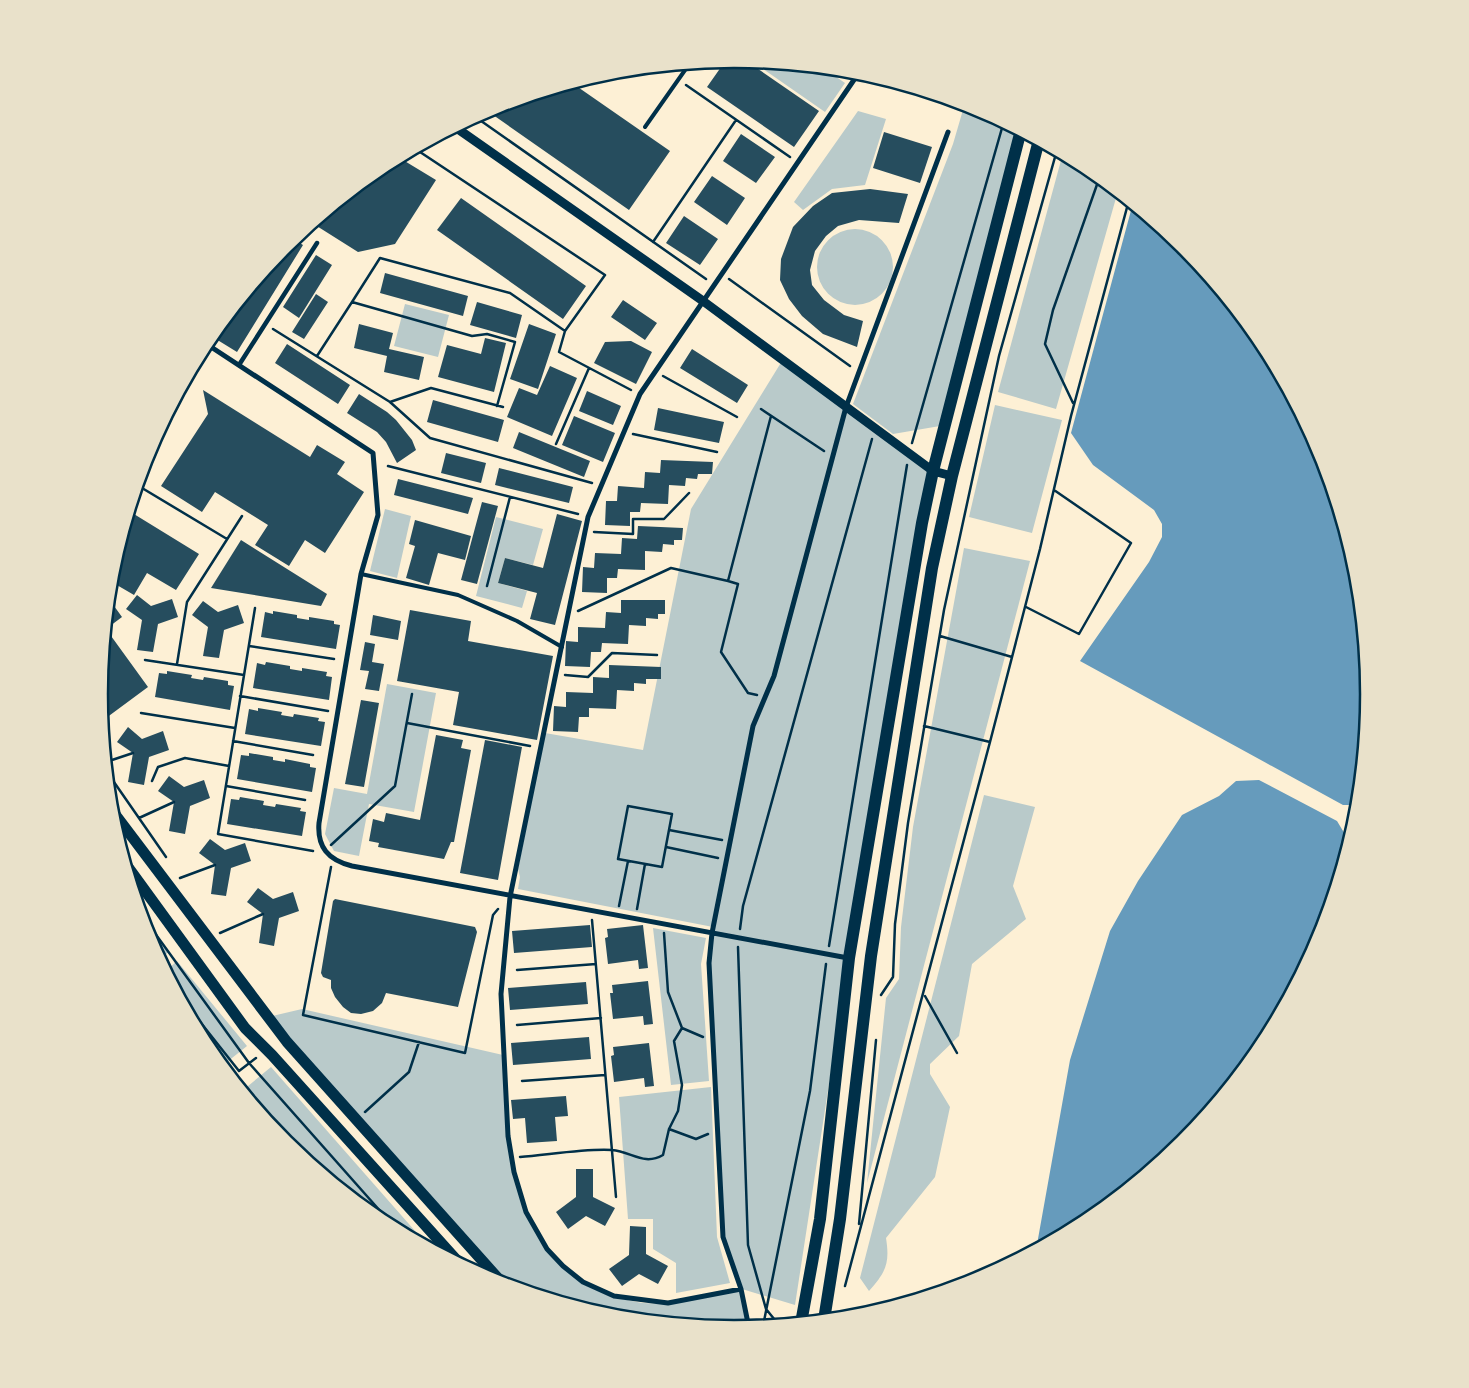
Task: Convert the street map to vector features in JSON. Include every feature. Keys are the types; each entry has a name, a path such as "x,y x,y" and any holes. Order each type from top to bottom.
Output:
{"highway":[{"path":"802,1316 820,1220 849,958 922,522 933,471 1019,136"},
{"path":"825,1313 838,1236 874,937 920,637 952,476 1038,146"}],"main road":[{"path":"122,825 265,1016 361,1116 504,1276"},
{"path":"136,878 245,1028 451,1253"}],"street":[{"path":"741,1289 668,1303 614,1296 583,1282 563,1266 547,1249 526,1212 511,1157 508,1136 501,994 510,897 588,517 601,485 640,394 854,80"},
{"path":"460,131 703,301 933,471 952,476"},
{"path":"748,1320 741,1289 723,1237 709,963 712,933 753,726 774,676 846,407 948,132"},
{"path":"240,365 317,243"},
{"path":"213,348 373,453 378,515 361,574 319,823 319,842 324,851 332,858 352,866 510,897 849,958"}],"lane":[{"path":"646,128 685,70"},
{"path":"361,574 458,595 517,621 562,647"}],"path":[{"path":"678,80 798,162"},
{"path":"653,242 736,120"},
{"path":"481,121 714,285"},
{"path":"764,1319 810,1091 828,955 909,454 1002,128"},
{"path":"420,152 605,275 565,331 559,352 640,394"},
{"path":"881,996 893,976 895,924 908,822 940,636 999,356 1055,156"},
{"path":"1074,405 1045,344 1053,310 1097,183"},
{"path":"844,1290 1012,658 1074,405 1127,206"},
{"path":"317,356 380,258 510,293 565,331"},
{"path":"722,274 858,372"},
{"path":"352,302 472,336 487,334 515,342 497,406"},
{"path":"266,324 390,402 430,438 601,485"},
{"path":"556,444 589,368"},
{"path":"655,371 737,417"},
{"path":"390,402 431,388 503,407"},
{"path":"761,409 832,458"},
{"path":"728,581 771,416"},
{"path":"774,1319 766,1309 748,1244 738,939 743,906 875,428"},
{"path":"624,432 717,452"},
{"path":"388,466 588,517"},
{"path":"143,488 226,539"},
{"path":"1025,607 1078,634 1131,543 1054,490"},
{"path":"585,532 633,534 633,518 664,519 689,493"},
{"path":"486,586 510,497"},
{"path":"177,664 187,602 242,516"},
{"path":"568,616 671,568 738,584 721,652 748,693 765,697"},
{"path":"255,608 218,834 305,850 324,851 395,786 412,694"},
{"path":"940,636 1012,658"},
{"path":"248,646 334,659"},
{"path":"556,675 588,677 612,653 657,656"},
{"path":"145,660 244,675"},
{"path":"240,696 337,712"},
{"path":"141,713 235,728"},
{"path":"407,722 540,748"},
{"path":"924,726 990,742"},
{"path":"233,741 314,755"},
{"path":"111,760 133,754"},
{"path":"152,782 158,767 185,758 229,766"},
{"path":"114,783 170,863"},
{"path":"226,786 305,800"},
{"path":"138,818 174,802"},
{"path":"628,806 672,814 666,847 662,867 618,859 628,806"},
{"path":"669,830 730,841"},
{"path":"666,847 726,859"},
{"path":"332,858 303,1015 466,1054 493,915 510,897"},
{"path":"618,916 628,861"},
{"path":"635,919 645,864"},
{"path":"180,878 215,865"},
{"path":"175,871 185,886"},
{"path":"592,912 616,1197"},
{"path":"218,934 263,914"},
{"path":"663,924 668,992 682,1028 700,1037 713,1036"},
{"path":"214,927 224,942"},
{"path":"157,936 249,1063 380,1210"},
{"path":"517,970 596,964"},
{"path":"924,994 957,1053"},
{"path":"518,1025 601,1018"},
{"path":"511,1157 612,1150 633,1155 643,1161 654,1160 663,1155 669,1129 678,1111 682,1085 674,1041 682,1028"},
{"path":"206,1030 239,1071 266,1049"},
{"path":"858,1233 877,1035"},
{"path":"358,1105 361,1116 409,1072 419,1042"},
{"path":"522,1081 606,1075"},
{"path":"669,1129 696,1139 718,1131"}],"shaded area":[{"path":"763,69 835,76 845,83 825,112"},
{"path":"858,111 886,119 865,185 832,189 803,210 794,202"},
{"path":"963,111 1020,136 940,426 893,434 853,404 953,144"},
{"path":"1061,159 1116,197 1056,409 998,392"},
{"path":"855,229 870,232 882,240 890,252 893,267 890,282 882,294 870,302 855,305 840,302 828,294 820,282 817,267 820,252 828,240 840,232"},
{"path":"405,304 449,315 438,357 394,346"},
{"path":"782,361 845,407 773,676 752,726 713,927 518,889 520,877 518,869 545,733 643,750 691,509"},
{"path":"995,405 1062,420 1032,533 969,517"},
{"path":"847,409 932,471 848,957 713,932 755,726 775,677"},
{"path":"385,509 411,516 397,578 370,571"},
{"path":"496,517 543,529 533,565 505,558 498,583 527,591 522,608 476,596"},
{"path":"964,548 1030,561 867,1183 886,998 899,979 901,927 913,827"},
{"path":"387,684 436,693 414,812 369,804 359,856 334,851 325,834 334,788 367,794"},
{"path":"984,795 1035,807 1013,886 1026,919 972,964 959,1036 930,1064 930,1074 950,1107 935,1177 886,1238 887,1261 883,1272 869,1291 860,1278"},
{"path":"653,928 706,938 701,964 709,1081 671,1085"},
{"path":"712,934 848,960 795,1305 742,1289 724,1237 710,963"},
{"path":"156,935 169,952 165,955"},
{"path":"177,961 247,1046 228,1062 192,1007 171,967"},
{"path":"302,1009 503,1055 506,1136 525,1213 546,1249 582,1283 613,1297 642,1303 667,1304 740,1290 746,1320 694,1319 612,1308 572,1299 497,1274 268,1017"},
{"path":"271,1067 420,1236 386,1215 321,1165 291,1137 247,1087"},
{"path":"711,1087 717,1237 730,1283 676,1293 676,1263 653,1249 653,1219 628,1219 619,1097"}],"water":[{"path":"1131,209 1178,251 1206,281 1255,346 1277,381 1296,417 1328,493 1340,532 1349,572 1356,612 1360,653 1360,735 1351,805 1343,805 1080,661 1149,562 1162,537 1162,524 1154,510 1093,465 1071,433"},
{"path":"1259,780 1337,821 1345,834 1328,895 1313,934 1277,1007 1232,1075 1206,1107 1148,1165 1116,1191 1083,1215 1037,1243 1070,1060 1110,931 1138,881 1182,815 1219,796 1236,781"}],"building":[{"path":"720,68 757,69 819,111 794,147 707,87"},
{"path":"579,88 670,151 629,210 494,116"},
{"path":"884,132 932,147 920,183 873,168"},
{"path":"741,134 775,157 756,183 723,161"},
{"path":"405,161 436,180 395,244 358,252 317,226 353,197"},
{"path":"712,176 745,198 727,225 694,202"},
{"path":"870,189 908,194 899,223 859,220 838,226 826,236 815,251 810,270 812,285 824,300 844,315 863,321 857,347 823,334 802,316 789,299 780,280 781,259 793,227 813,206 832,193"},
{"path":"461,198 586,286 563,319 437,230"},
{"path":"684,216 718,239 700,265 666,243"},
{"path":"300,243 303,245 237,352 218,340 263,281"},
{"path":"316,255 332,265 299,318 283,307"},
{"path":"385,273 468,296 463,316 380,293"},
{"path":"316,294 328,302 304,339 292,332"},
{"path":"623,300 657,323 645,340 611,317"},
{"path":"477,302 522,315 516,338 470,325"},
{"path":"359,324 393,333 389,349 424,357 419,380 384,372 387,356 354,348"},
{"path":"529,324 556,334 538,389 510,379"},
{"path":"485,338 506,343 494,392 438,377 447,345 481,354"},
{"path":"631,341 652,352 636,384 594,363 605,342"},
{"path":"287,344 350,385 338,404 275,363"},
{"path":"692,349 748,385 737,403 680,368"},
{"path":"550,366 577,378 552,436 507,417 519,388 537,395"},
{"path":"203,390 310,457 317,445 345,462 337,474 364,492 325,553 305,540 289,566 255,545 268,525 215,492 202,512 161,486 208,414"},
{"path":"587,391 621,406 613,425 579,411"},
{"path":"359,394 396,420 412,440 416,450 397,463 386,442 377,432 347,413"},
{"path":"433,400 504,420 498,442 427,422"},
{"path":"658,408 724,422 719,443 654,430"},
{"path":"574,416 615,433 603,462 562,445"},
{"path":"519,432 590,461 584,477 513,448"},
{"path":"446,453 486,463 481,483 441,473"},
{"path":"661,460 713,462 712,474 698,474 697,479 686,478 685,486 669,485 668,504 641,503 640,512 630,512 630,526 605,525 606,501 617,501 618,486 644,488 645,472 660,473"},
{"path":"499,468 573,487 569,503 495,485"},
{"path":"398,479 473,498 468,514 394,495"},
{"path":"482,502 498,506 477,584 461,580"},
{"path":"134,514 199,554 176,590 147,573 134,595 118,585"},
{"path":"557,514 582,521 555,625 530,619 537,593 498,583 505,558 543,568"},
{"path":"415,520 471,536 465,560 438,553 429,585 406,578 415,546 409,544"},
{"path":"638,526 683,528 682,540 674,540 674,545 663,544 662,552 645,551 645,570 618,569 617,578 607,578 607,593 582,592 583,567 594,568 595,553 621,554 622,538 637,539"},
{"path":"241,540 327,594 321,606 211,588"},
{"path":"137,595 151,606 172,599 178,617 158,624 153,652 137,650 142,620 126,609"},
{"path":"621,600 665,600 665,614 658,614 658,619 646,618 646,626 629,625 628,644 602,643 601,652 591,652 590,667 565,666 566,641 578,642 578,627 605,628 606,612 621,613"},
{"path":"203,601 218,612 238,605 244,623 224,630 219,658 203,656 208,627 192,615"},
{"path":"114,606 122,617 112,625"},
{"path":"410,610 471,621 468,641 553,656 537,740 453,725 459,692 397,681"},
{"path":"273,611 297,615 297,618 309,620 309,617 334,621 334,624 340,625 336,649 261,637 265,612 273,614"},
{"path":"373,615 401,621 398,640 370,635"},
{"path":"111,636 148,687 109,716"},
{"path":"365,642 375,644 372,662 384,664 379,691 365,689 369,671 360,670"},
{"path":"266,662 290,666 290,669 302,671 302,668 327,672 326,676 332,677 329,700 253,688 257,663 265,665"},
{"path":"609,665 661,667 661,679 646,679 646,684 634,683 634,691 617,690 616,709 589,708 589,717 579,717 578,732 553,731 554,706 566,707 566,692 593,693 593,677 609,678"},
{"path":"167,671 192,675 191,678 203,680 204,677 228,681 228,685 234,686 230,710 155,697 159,673 167,674"},
{"path":"361,700 379,703 364,787 345,784"},
{"path":"258,708 282,712 281,715 293,717 294,714 319,718 318,721 325,722 321,746 245,734 249,709 258,711"},
{"path":"128,727 142,739 163,731 169,750 149,757 144,785 128,782 133,753 117,742"},
{"path":"436,735 463,740 461,748 471,750 454,842 451,842 444,859 378,847 379,843 369,841 373,819 384,822 386,813 420,820"},
{"path":"485,740 522,747 498,880 460,873"},
{"path":"249,753 273,757 273,760 285,762 285,759 310,764 310,767 316,768 312,792 237,779 241,755 249,756"},
{"path":"169,776 184,787 204,780 210,798 190,806 185,834 169,831 174,802 158,791"},
{"path":"240,797 264,801 263,805 275,807 276,804 301,808 300,811 306,812 302,836 227,824 231,799 239,800"},
{"path":"210,839 225,850 245,843 251,861 231,868 226,896 211,894 215,865 199,853"},
{"path":"258,888 273,899 293,892 299,911 279,918 274,946 259,943 263,914 247,902"},
{"path":"335,899 475,927 477,932 458,1007 386,993 382,1003 373,1011 361,1014 351,1013 343,1007 331,988 331,980 323,977 321,973 333,901"},
{"path":"590,925 592,947 514,953 512,931"},
{"path":"643,925 648,968 639,969 638,960 608,964 605,938 608,937 607,929"},
{"path":"648,981 653,1024 644,1025 643,1016 613,1019 610,993 613,993 612,985"},
{"path":"586,982 588,1004 510,1010 508,988"},
{"path":"589,1037 591,1059 513,1065 511,1043"},
{"path":"649,1043 654,1086 645,1087 644,1078 614,1082 611,1056 614,1055 613,1047"},
{"path":"566,1096 568,1116 555,1117 557,1141 527,1143 525,1118 513,1119 511,1100"},
{"path":"576,1169 593,1169 593,1197 615,1208 605,1226 586,1216 568,1229 556,1212 576,1197"},
{"path":"630,1226 646,1227 646,1254 668,1266 658,1284 639,1274 622,1286 609,1269 629,1255"}]}
